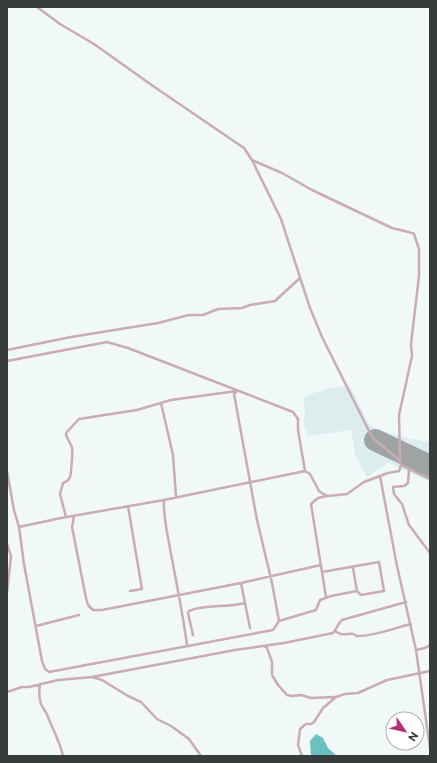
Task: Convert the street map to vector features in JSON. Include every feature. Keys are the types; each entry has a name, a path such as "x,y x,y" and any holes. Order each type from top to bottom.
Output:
{"street":[{"path":"37,7 60,24 94,44 244,148 252,160 281,219 310,308 322,337 372,437 400,461"},
{"path":"252,160 282,173 352,210 392,228 404,230 414,234 419,249 419,276 411,344 412,356 399,415 401,465 399,471 388,473 364,482 347,494 318,498 311,504 326,597"},
{"path":"7,350 71,337 158,323 189,315 202,315 218,309 242,308 250,305 275,301 300,278"},
{"path":"7,361 107,342 128,348 293,412 298,420 298,430 305,471"},
{"path":"66,517 60,494 63,483 67,481 72,472 70,467 72,446 66,437 66,433 79,419 137,410 171,400 237,391"},
{"path":"237,391 234,394 235,404 257,520 280,621"},
{"path":"161,403 174,455 176,497"},
{"path":"401,465 430,479"},
{"path":"409,470 408,483 404,486 393,487 394,494 402,504 409,525 430,553"},
{"path":"7,471 14,510 19,527 24,564 42,661 45,669 49,672 273,630 280,621 316,610 320,600 326,597 357,591"},
{"path":"19,527 66,517 164,500 305,471 310,474 319,491 328,496"},
{"path":"380,476 397,566 416,650 430,748"},
{"path":"164,500 165,520 187,645"},
{"path":"128,506 142,589 130,591"},
{"path":"74,516 72,527 81,573 88,605 93,610 102,610 178,594 241,583 321,565"},
{"path":"7,544 11,556 7,593"},
{"path":"322,572 353,568 379,562 384,591 361,595 357,591 353,568"},
{"path":"241,583 250,628"},
{"path":"7,692 22,687 92,677 333,633 339,622 342,620 406,602"},
{"path":"193,635 189,612 204,608 234,606 245,603"},
{"path":"36,626 79,615"},
{"path":"335,631 340,634 352,634 357,636 411,624"},
{"path":"264,645 272,662 272,675 287,695 292,696 301,695 311,698 336,697 345,694 358,693 387,680 430,671"},
{"path":"416,650 430,645"},
{"path":"92,677 102,680 141,702 157,719 171,726 189,739 201,756"},
{"path":"40,684 41,705 57,736 63,756"},
{"path":"302,756 298,745 301,727 314,722 323,708 336,697"}],"shaded area":[{"path":"350,386 368,423 374,428 406,438 430,442 430,482 388,463 367,477 355,454 351,430 308,436 304,425 304,399 308,395 329,388"}],"water":[{"path":"316,734 323,738 328,748 337,756 311,756 310,741"}],"runway":[{"path":"375,440 430,466"}]}
